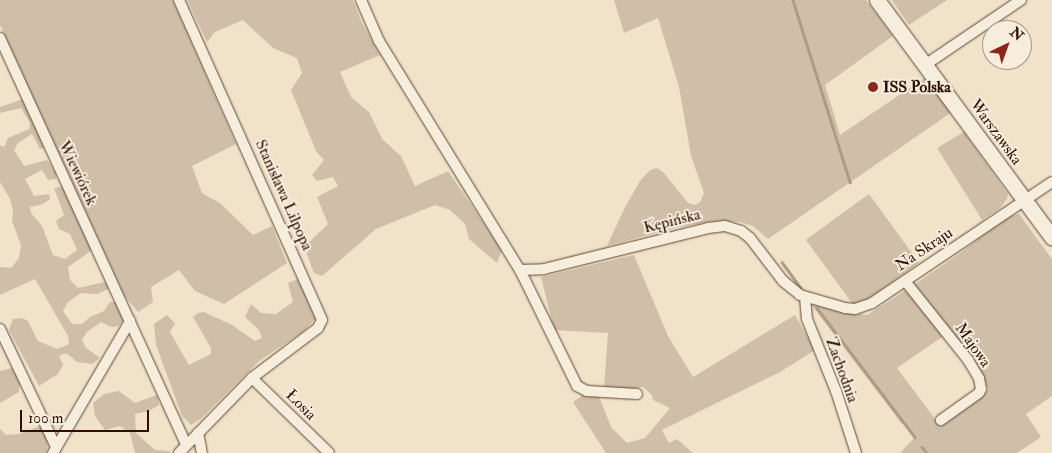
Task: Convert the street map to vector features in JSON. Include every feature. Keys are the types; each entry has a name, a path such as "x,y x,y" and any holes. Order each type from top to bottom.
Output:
{"main road":[{"name":"Warszawska","path":"877,0 1052,237"}],"street":[{"name":"Stanisława Lilpopa","path":"179,0 322,320 318,328 252,378"},
{"path":"361,0 379,41 520,270 577,386 588,391 637,394"},
{"path":"925,65 1021,0"},
{"name":"Wiewiórek","path":"0,38 130,321 183,449"},
{"name":"Na Skraju","path":"805,296 845,308 855,309 867,305 1052,182"},
{"name":"Kępińska","path":"520,270 544,269 718,226 736,229 745,234 787,286 805,296"},
{"name":"Majowa","path":"905,281 968,360 979,378 981,389 979,393 940,420"},
{"name":"Zachodnia","path":"805,296 807,319 836,391 856,453"},
{"path":"54,450 130,321"},
{"path":"0,329 54,450"},
{"path":"183,449 252,378"},
{"name":"Łosia","path":"252,378 329,453"},
{"path":"198,433 202,453"}],"shaded area":[{"path":"0,0 173,0 236,144 192,166 202,193 220,203 253,235 272,226 287,263 224,304 195,291 179,270 151,287 153,302 138,312 124,295 0,25"},
{"path":"187,0 353,0 361,21 380,55 340,72 351,97 369,112 382,139 401,156 415,186 448,171 502,250 497,263 469,239 465,224 450,210 435,205 376,229 322,276 314,273 304,247 328,224 317,197 338,186 333,177 317,181 312,175 324,160 316,151 291,90 302,73 297,58 273,48 243,20 215,32 207,42"},
{"path":"614,0 866,0 893,36 825,85 840,135 926,77 952,112 768,239 753,226 740,222 718,221 679,227 607,246 625,207 640,181 650,170 657,168 663,172 688,203 695,205 700,202 704,193 691,156 679,87 658,18 624,33"},
{"path":"892,0 947,0 909,25"},
{"path":"23,99 45,148 40,149 32,134 18,143 14,150 24,166 47,160 56,173 56,179 48,180 42,170 25,179 34,196 49,194 50,199 43,204 30,207 31,213 42,226 53,255 65,259 77,250 70,234 59,229 56,221 64,215 54,188 65,186 90,244 91,251 68,267 70,280 78,288 105,282 108,286 108,289 97,294 81,293 68,302 63,311 72,324 82,324 90,317 104,311 110,302 117,302 123,320 119,326 111,327 101,322 87,332 82,340 86,348 100,358 92,364 77,362 66,353 59,356 63,365 58,374 39,386 9,330 13,319 22,318 28,321 38,341 57,349 69,344 68,336 35,279 0,295 0,267 11,268 19,258 21,245 12,221 13,210 10,199 0,182 0,145 4,147 8,138 29,129 30,123 21,108 0,113 0,107"},
{"path":"964,132 1008,194 1007,199 999,209 982,220 937,148"},
{"path":"869,194 919,263 856,309 806,240"},
{"path":"1011,213 1013,216 1019,214 1052,259 1052,396 1026,414 1041,437 1017,453 900,453 914,438 813,307 815,304 839,311 867,315 908,289 945,335 897,368 935,419 941,423 984,395 988,389 983,378 914,285 959,254"},
{"path":"634,255 668,336 693,377 795,315 815,350 780,372 662,430 669,443 677,439 693,453 606,453 573,402 583,395 599,396 611,427 627,443 645,438 670,408 653,400 652,395 643,387 632,389 604,387 608,333 554,330 541,277"},
{"path":"298,279 316,318 304,331 259,361 202,418 191,425 182,416 156,345 154,324 167,315 175,323 170,332 189,365 211,354 211,348 193,317 198,313 204,312 232,325 255,341 262,338 259,330 245,317 251,304 261,313 276,314 293,302 288,283"},
{"path":"12,368 20,380 19,392 0,403 0,371"},
{"path":"119,391 135,403 157,395 159,405 149,411 135,414 136,433 155,450 171,451 169,453 135,453 130,433 120,426 105,430 95,416 93,403 104,394"},
{"path":"40,426 48,439 47,453 0,453 0,429 6,435 19,434"}],"waterway":[{"path":"793,0 850,182"},
{"path":"782,262 801,288"},
{"path":"817,308 915,437"},
{"path":"922,447 927,453"}],"place":[{"name":"ISS Polska","path":"873,87"}]}
